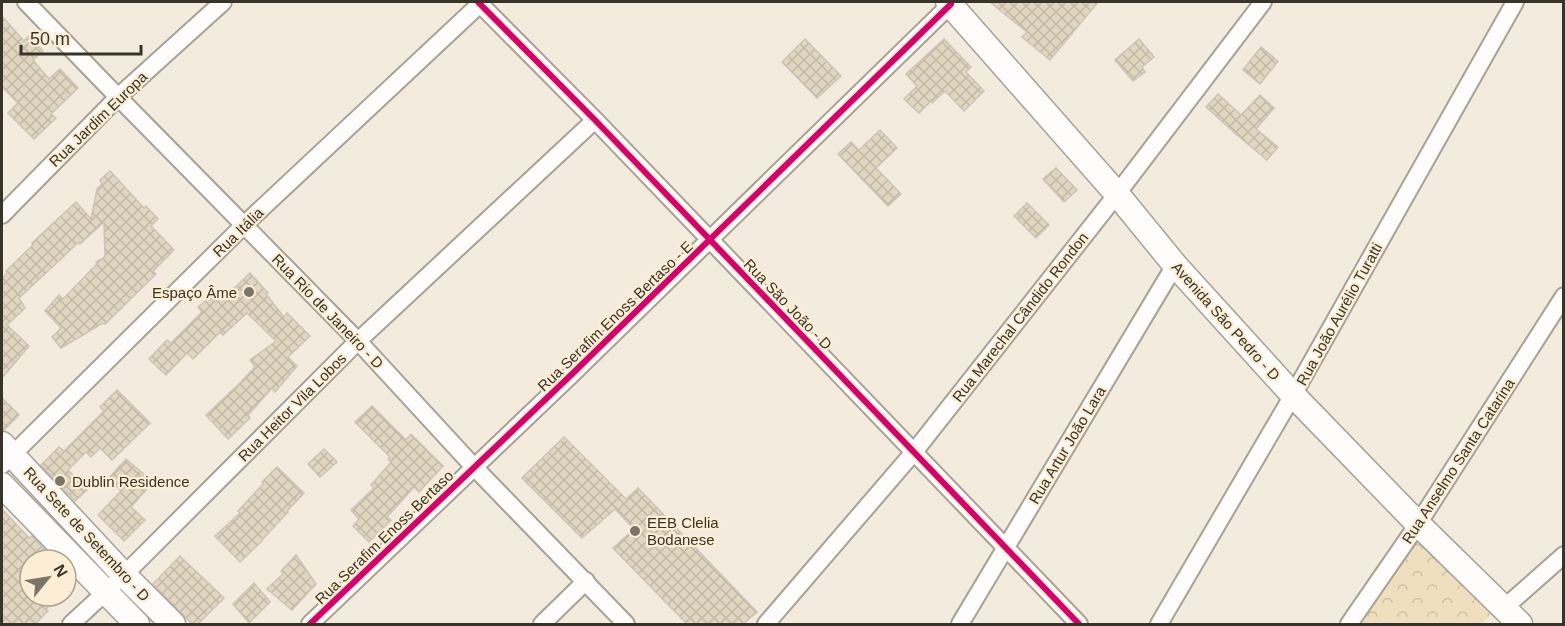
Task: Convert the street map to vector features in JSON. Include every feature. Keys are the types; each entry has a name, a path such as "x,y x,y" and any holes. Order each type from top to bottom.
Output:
{"street":[{"name":"Rua Rio de Janeiro - D","path":"26,2 358,341 474,467 626,624"},
{"name":"Rua Jardim Europa","path":"2,215 118,97 223,2"},
{"name":"Rua João Aurélio Turatti","path":"1160,624 1293,395 1515,2"},
{"name":"Rua São João - D","path":"479,3 595,120 1079,624"},
{"name":"Rua Itália","path":"5,455 479,3"},
{"name":"Avenida São Pedro - D","path":"950,3 1117,194 1175,265 1293,395 1418,524 1512,616"},
{"name":"Rua Serafim Enoss Bertaso - E","path":"474,467 710,240 950,3"},
{"name":"Rua Marechal Cândido Rondon","path":"766,624 914,452 1117,194 1255,4"},
{"name":"Rua Heitor Vila Lobos","path":"71,624 358,341 595,120"},
{"name":"Rua Artur João Lara","path":"960,624 1175,265"},
{"name":"Rua Anselmo Santa Catarina","path":"1349,624 1418,524 1563,296"},
{"name":"Rua Sete de Setembro - D","path":"5,455 173,624"},
{"name":"Rua Serafim Enoss Bertaso","path":"310,624 474,467"},
{"name":"Rua Sete de Setembro - D","path":"2,485 137,624"},
{"path":"1512,616 1563,555"},
{"path":"542,624 586,581"}],"green space":[{"path":"1416,538 1492,613 1482,624 1361,624"}],"building":[{"path":"990,2 1098,2 1050,60 1022,37 1027,32"},
{"path":"2,16 24,41 29,36 43,51 33,60 49,79 60,69 78,88 51,114 56,118 34,139 8,113 18,103 2,87"},
{"path":"805,39 841,76 817,98 782,62"},
{"path":"944,39 971,67 966,72 984,91 964,111 945,91 919,113 904,99 917,86 906,74"},
{"path":"1139,39 1154,57 1142,67 1145,72 1133,81 1115,60"},
{"path":"1261,47 1278,61 1260,84 1243,70"},
{"path":"1218,94 1241,115 1260,95 1274,108 1256,129 1278,147 1267,160 1206,107"},
{"path":"880,130 897,148 876,168 901,194 888,206 838,154 851,142 859,150"},
{"path":"1056,168 1077,190 1064,202 1043,179"},
{"path":"110,171 144,208 146,206 158,219 151,226 174,250 153,271 156,274 105,324 103,323 61,348 52,337 61,328 45,311 59,295 63,299 97,264 96,262 105,257 104,222 19,298 25,308 7,325 29,346 2,378 2,278 8,272 6,271 33,245 32,243 76,202 91,219 97,189 102,184 100,180"},
{"path":"1027,203 1049,225 1036,238 1014,216"},
{"path":"250,273 268,293 266,294 284,317 287,313 310,336 288,357 297,366 275,392 272,388 248,415 250,418 228,439 206,415 255,367 250,360 276,341 247,313 223,335 220,332 193,359 187,353 166,375 149,359 167,340 171,343 202,312 198,307 210,297 212,300 223,289 228,294"},
{"path":"117,390 150,423 112,460 100,448 91,457 86,452 68,470 87,490 75,501 41,465 59,447 64,451 104,411 100,407"},
{"path":"2,398 19,415 4,430 2,430"},
{"path":"372,406 406,440 411,434 443,466 419,492 414,487 387,517 391,520 369,542 353,526 359,519 351,510 374,488 371,485 391,462 388,459 390,457 355,422"},
{"path":"564,437 626,499 638,488 757,612 743,624 687,624 613,548 634,529 615,509 582,538 522,478"},
{"path":"324,449 337,462 320,477 308,464"},
{"path":"126,459 153,482 131,507 145,520 124,541 98,515 121,491 108,479"},
{"path":"277,467 304,493 262,541 240,562 215,536 240,513 238,511"},
{"path":"2,509 29,538 32,536 43,548 18,548 18,608 47,608 48,611 35,624 2,624"},
{"path":"296,555 316,584 292,610 267,589 283,574 281,571"},
{"path":"180,556 224,598 198,624 192,624 153,584"},
{"path":"254,583 270,602 249,623 233,604"}],"cycle path":[{"path":"478,2 595,120 1079,624"},
{"path":"310,624 570,376 951,4"}],"place":[{"name":"Espaço Âme","path":"249,292"},
{"name":"Dublin Residence","path":"60,481"},
{"name":"EEB Clelia Bodanese","path":"635,531"}]}
